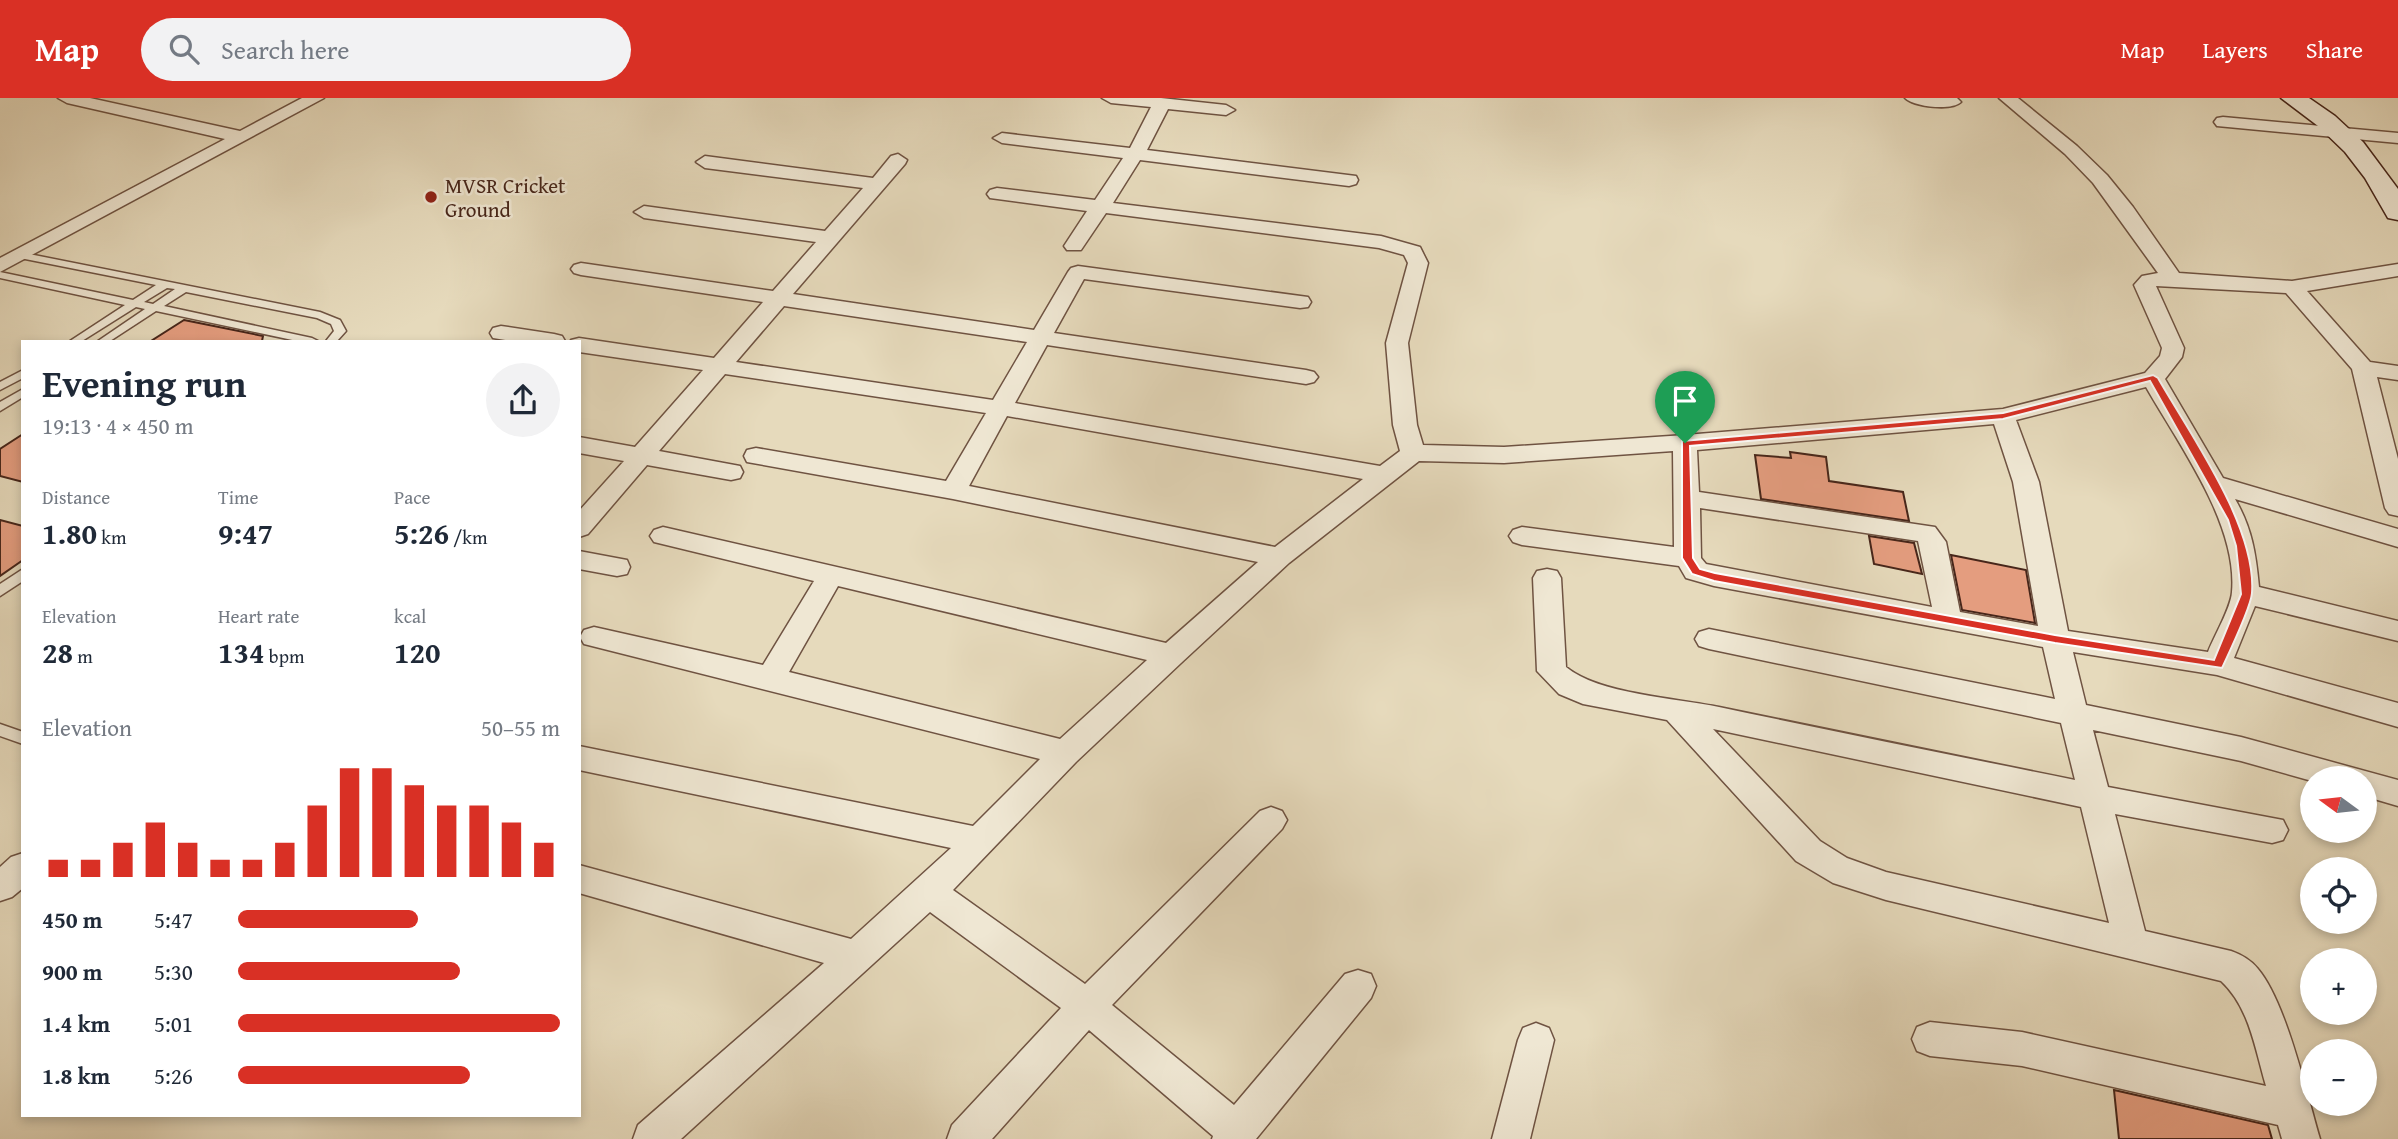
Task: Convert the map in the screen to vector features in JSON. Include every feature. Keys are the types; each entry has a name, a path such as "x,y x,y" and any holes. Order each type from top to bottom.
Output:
{"main road":[{"path":"2293,98 2343,132 2391,186 2398,212"}],"street":[{"path":"67,98 242,137"},
{"path":"0,266 9,253 315,98"},
{"path":"1111,98 1226,110"},
{"path":"1914,98 1952,103"},
{"path":"2008,98 2072,151 2104,184 2136,224 2172,279"},
{"path":"1074,246 1136,153 1161,105"},
{"path":"2222,122 2398,138"},
{"path":"1002,138 1349,180"},
{"path":"581,526 898,160"},
{"path":"705,162 878,184"},
{"path":"998,194 1381,243 1413,251 1418,262 1397,343 1405,425 1413,453"},
{"path":"644,212 832,238"},
{"path":"580,269 1306,377"},
{"path":"652,1139 929,892 1065,754 1171,654 1280,557 1413,453 1504,455 1685,443 2003,416 2153,378 2171,357 2173,348 2145,285 2149,280 2172,279 2292,287 2398,270"},
{"path":"953,491 1078,272 1300,302"},
{"path":"2292,287 2363,368 2398,509"},
{"path":"501,333 547,340"},
{"path":"581,345 1000,408 1385,475"},
{"path":"2363,368 2398,373"},
{"path":"2153,378 2234,520 2238,533 2246,594 2217,664"},
{"path":"2003,416 2026,482 2055,639 2131,944"},
{"path":"1685,443 1688,558 1696,571 1714,577 1948,620 2217,664 2398,715"},
{"path":"581,445 731,472"},
{"path":"757,456 953,491 1280,557"},
{"path":"2214,484 2398,538"},
{"path":"1686,498 1926,533 1933,541 1948,620"},
{"path":"663,536 830,577 1171,654"},
{"path":"1522,536 1688,558"},
{"path":"581,560 617,567"},
{"path":"770,678 830,577"},
{"path":"1547,578 1552,671 1569,686 1592,696 1676,710 2093,797 2272,830"},
{"path":"2246,594 2398,631"},
{"path":"594,637 770,678 1065,754"},
{"path":"1709,639 2241,749 2302,766"},
{"path":"1676,710 1808,851 1824,864 1851,876 1885,886 2231,967 2246,981 2261,1007 2297,1124"},
{"path":"581,758 981,841"},
{"path":"2377,787 2398,793"},
{"path":"967,1139 1087,1006 1271,820"},
{"path":"0,887 21,869"},
{"path":"581,880 855,957"},
{"path":"929,892 1087,1006 1234,1135 1358,986"},
{"path":"1930,1039 2022,1049 2297,1124"},
{"path":"1511,1139 1536,1040"}],"lane":[{"path":"9,253 320,315 336,322 340,331 332,340"},
{"path":"0,275 307,340"},
{"path":"77,340 167,283"},
{"path":"105,340 186,287"},
{"path":"0,387 21,374"},
{"path":"0,407 21,393"},
{"path":"0,591 21,575"},
{"path":"0,730 21,737"}],"building":[{"path":"184,320 263,336 262,340 153,340"},
{"path":"21,435 21,481 0,476 0,449"},
{"path":"1790,452 1826,457 1829,481 1903,492 1909,521 1761,499 1755,455 1791,458"},
{"path":"0,520 21,525 21,561 0,576"},
{"path":"1869,536 1914,543 1922,574 1874,564"},
{"path":"1951,555 2026,570 2035,623 1962,610"},
{"path":"2114,1090 2268,1125 2272,1139 2119,1139"}],"place":[{"name":"MVSR Cricket Ground","path":"431,197"}],"route":[{"path":"2153,378 2234,520 2242,546 2246,594 2217,664 2055,639 1714,577 1696,571 1688,558 1685,443 2003,416 2153,378"}]}
